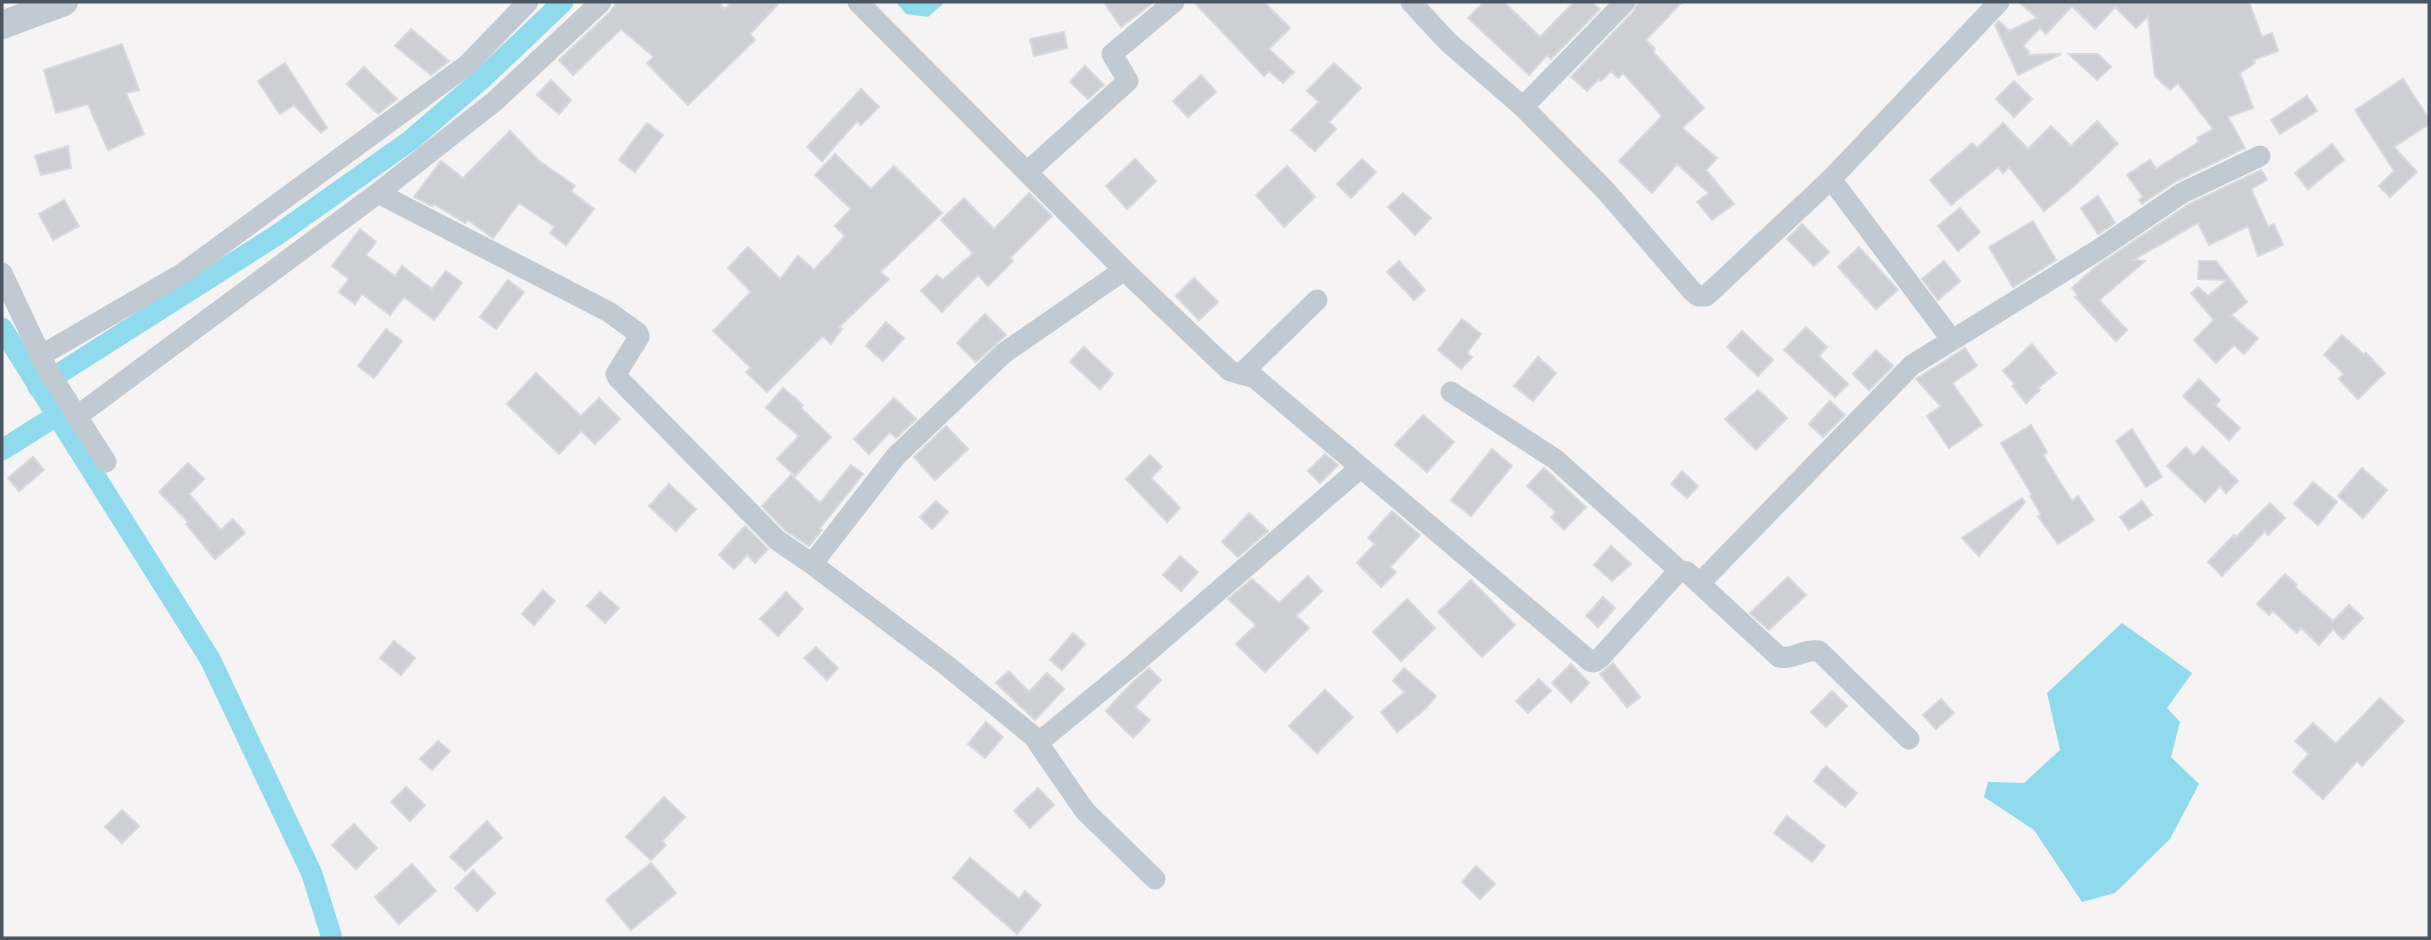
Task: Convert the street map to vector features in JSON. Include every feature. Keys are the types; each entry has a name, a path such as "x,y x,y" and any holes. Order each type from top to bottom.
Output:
{"street":[{"path":"2,25 64,2"},
{"path":"43,363 183,273 467,65 528,2"},
{"path":"72,410 377,193 495,101 601,2"},
{"path":"858,2 1124,270 1230,371 1255,378 1590,661 1594,662 1600,658 1681,571"},
{"path":"1027,172 1128,81 1112,54 1174,2"},
{"path":"1411,2 1448,42 1523,107 1606,191 1698,296 1706,296 1831,179 1999,2"},
{"path":"1523,107 1625,2"},
{"path":"1700,583 1912,365 2109,243 2182,194 2260,156"},
{"path":"1831,179 1952,340"},
{"path":"377,193 609,312 638,333 639,337 619,365 616,374 618,378 774,537 946,665 1039,742 1085,811 1155,879"},
{"path":"812,564 896,456 1004,353 1124,270"},
{"path":"2,273 43,363 106,462"},
{"path":"1241,374 1317,300"},
{"path":"1451,392 1555,458 1681,571 1687,572 1700,583 1779,657 1787,659 1808,650 1819,651 1909,739"},
{"path":"1039,742 1134,664 1360,468"}],"water":[{"path":"896,2 945,2 928,17 906,14"},
{"path":"2122,623 2192,673 2167,708 2180,722 2171,757 2199,784 2170,839 2115,893 2082,902 2034,830 1984,797 1988,782 2024,783 2060,750 2047,693"}],"building":[{"path":"617,2 718,2 725,9 732,2 780,2 750,34 755,40 688,105 647,63 654,57 621,29 573,75 559,60 610,12"},
{"path":"1104,2 1154,2 1121,27"},
{"path":"1194,2 1264,2 1290,28 1269,49 1294,72 1283,83 1269,71 1264,76"},
{"path":"1484,2 1504,2 1540,37 1574,2 1591,2 1600,9 1551,59 1547,55 1529,75 1468,18"},
{"path":"1638,2 1682,2 1646,40 1655,49 1653,52 1704,108 1682,128 1717,158 1706,170 1734,204 1712,220 1697,202 1709,193 1677,164 1652,193 1619,161 1662,116 1623,73 1618,78 1611,71 1587,91 1571,77 1634,11"},
{"path":"2019,2 2249,2 2262,37 2272,33 2278,51 2253,60 2255,63 2240,73 2253,108 2228,117 2245,148 2176,181 2142,204 2139,200 2143,197 2127,175 2150,160 2156,169 2199,142 2197,138 2213,129 2178,83 2170,90 2155,76 2148,16 2136,28 2115,7 2095,29 2072,6 2046,34 2040,28 2023,46 2029,52 2027,55 2061,54 2018,75 1995,25 1999,21 2009,31 2037,18"},
{"path":"411,29 449,61 431,75 395,46"},
{"path":"1064,32 1067,48 1034,56 1030,39"},
{"path":"122,44 139,90 126,93 144,134 108,150 88,104 56,113 44,70"},
{"path":"2069,54 2098,54 2111,67 2097,80"},
{"path":"285,63 327,128 321,133 294,105 280,114 258,81"},
{"path":"1334,63 1361,88 1329,122 1336,129 1315,151 1291,130 1319,102 1307,91"},
{"path":"1085,66 1104,85 1088,99 1070,82"},
{"path":"364,67 397,99 378,114 347,84"},
{"path":"1201,75 1216,92 1188,117 1173,101"},
{"path":"2403,79 2429,119 2429,124 2394,147 2417,172 2390,197 2379,186 2394,171 2355,110"},
{"path":"551,80 571,100 559,114 537,95"},
{"path":"2014,81 2032,99 2014,117 1996,99"},
{"path":"861,89 879,107 861,125 857,121 822,161 807,147"},
{"path":"2307,96 2317,111 2280,134 2271,120"},
{"path":"2097,121 2118,144 2044,211 2009,167 2003,173 1998,167 1951,205 1930,180 1972,143 1977,148 2003,123 2028,149 2051,126 2071,146"},
{"path":"647,123 663,135 635,172 619,160"},
{"path":"510,131 538,160 575,186 571,191 594,209 566,245 550,233 555,227 519,203 493,238 468,220 465,223 434,204 432,206 414,197 441,161 463,178"},
{"path":"2332,144 2344,160 2308,189 2295,173"},
{"path":"68,146 71,168 41,175 35,156"},
{"path":"835,154 871,189 894,166 942,213 880,272 889,279 839,327 842,329 831,344 823,336 767,392 746,372 751,368 713,331 751,292 728,268 748,247 780,279 798,256 814,270 845,236 835,226 851,209 815,175"},
{"path":"1135,159 1156,181 1127,209 1106,186"},
{"path":"1362,159 1376,172 1351,198 1337,184"},
{"path":"1287,166 1315,197 1284,227 1256,195"},
{"path":"2261,170 2267,180 2251,189 2268,227 2274,224 2283,245 2258,256 2248,226 2209,245 2198,223 2133,260 2145,261 2099,300 2127,330 2116,341 2075,297 2078,295 2072,288 2094,268 2189,204"},
{"path":"1029,193 1052,216 1010,258 1013,261 988,286 978,275 942,312 921,291 937,275 943,280 973,253 941,220 964,198 994,229"},
{"path":"1403,193 1431,218 1415,235 1388,207"},
{"path":"2098,196 2115,223 2098,234 2081,208"},
{"path":"64,200 79,226 53,240 39,214"},
{"path":"1960,208 1980,232 1958,251 1938,226"},
{"path":"2033,221 2056,260 2013,287 1989,247"},
{"path":"1802,224 1829,252 1814,266 1787,239"},
{"path":"360,229 376,242 366,255 395,276 402,266 432,289 446,271 462,283 434,320 404,297 390,315 362,294 355,304 339,292 349,279 332,266"},
{"path":"1859,247 1898,290 1876,309 1838,267"},
{"path":"1399,261 1425,290 1414,300 1387,272"},
{"path":"1944,261 1960,281 1938,300 1922,279"},
{"path":"2199,261 2216,261 2247,302 2231,315 2258,338 2244,354 2234,345 2216,363 2194,340 2214,320 2191,293 2198,287 2208,296 2227,280 2198,279"},
{"path":"1194,278 1218,302 1199,320 1176,296"},
{"path":"508,280 524,292 496,329 480,317"},
{"path":"985,314 1006,335 976,362 957,343"},
{"path":"1462,319 1481,334 1467,353 1472,357 1461,369 1438,350"},
{"path":"886,322 904,338 883,361 866,346"},
{"path":"1806,327 1827,347 1819,356 1848,384 1835,397 1784,350"},
{"path":"386,329 402,341 374,378 358,366"},
{"path":"1742,331 1773,360 1758,376 1727,347"},
{"path":"2342,335 2364,355 2366,353 2385,373 2358,399 2339,379 2344,374 2324,355"},
{"path":"2032,344 2056,373 2038,388 2040,390 2026,403 2012,386 2015,384 2003,371"},
{"path":"1084,347 1113,374 1100,389 1070,362"},
{"path":"1965,348 1977,366 1952,383 1982,425 1949,448 1927,416 1941,406 1916,379"},
{"path":"1876,350 1893,366 1869,390 1853,374"},
{"path":"1538,357 1556,373 1533,401 1514,386"},
{"path":"536,373 581,416 599,398 620,419 595,444 581,431 559,454 507,404"},
{"path":"2199,379 2220,400 2215,405 2240,428 2229,440 2183,396"},
{"path":"783,388 803,405 801,408 831,437 795,476 777,459 799,436 766,408"},
{"path":"1758,390 1787,418 1756,450 1725,419"},
{"path":"894,398 916,419 896,438 890,432 869,454 854,439"},
{"path":"1830,401 1845,415 1823,437 1809,424"},
{"path":"1423,415 1454,442 1427,472 1395,445"},
{"path":"2031,425 2047,452 2043,455 2072,501 2078,496 2094,520 2058,544 2038,516 2041,514 2030,496 2032,495 2001,443"},
{"path":"946,426 968,449 935,480 914,457"},
{"path":"2132,429 2162,477 2146,487 2116,441"},
{"path":"2186,447 2194,456 2203,447 2238,481 2226,493 2220,486 2205,502 2167,466"},
{"path":"1492,449 1512,466 1471,516 1451,500"},
{"path":"1325,454 1338,465 1320,483 1308,471"},
{"path":"1150,455 1162,467 1151,478 1180,508 1167,522 1126,479"},
{"path":"33,457 44,470 19,491 8,478"},
{"path":"188,463 204,479 189,494 221,530 233,519 245,533 215,559 186,524 188,522 159,492"},
{"path":"851,465 863,474 809,546 785,530 762,506 791,475 820,503"},
{"path":"1544,468 1586,507 1564,530 1551,517 1556,512 1527,486"},
{"path":"2362,468 2387,490 2363,518 2338,496"},
{"path":"1682,471 1698,486 1687,498 1671,484"},
{"path":"2313,482 2337,502 2318,525 2294,504"},
{"path":"669,484 696,509 676,531 649,506"},
{"path":"2022,498 2025,502 1979,556 1962,538"},
{"path":"936,501 948,512 932,529 920,517"},
{"path":"2142,501 2152,515 2129,530 2120,517"},
{"path":"2270,503 2285,518 2268,535 2265,531 2222,576 2208,562"},
{"path":"1392,511 1420,535 1390,567 1396,572 1381,587 1357,563 1375,544 1368,538"},
{"path":"1249,513 1268,531 1238,557 1222,542"},
{"path":"745,526 768,549 755,563 747,555 734,569 719,555"},
{"path":"1611,546 1631,564 1612,581 1594,565"},
{"path":"1180,556 1198,572 1181,591 1163,575"},
{"path":"2285,574 2297,585 2295,587 2333,621 2349,605 2363,618 2343,639 2333,629 2319,645 2301,628 2297,633 2273,611 2269,615 2257,604"},
{"path":"1308,576 1322,591 1296,616 1309,628 1265,672 1236,644 1256,625 1228,599 1252,579 1279,603"},
{"path":"1788,577 1806,595 1769,630 1750,613"},
{"path":"1471,580 1515,625 1482,657 1438,612"},
{"path":"543,590 555,601 534,625 522,614"},
{"path":"600,592 619,608 605,623 587,606"},
{"path":"786,592 803,609 778,636 760,619"},
{"path":"1603,597 1615,608 1598,627 1586,616"},
{"path":"1407,599 1435,628 1401,661 1373,632"},
{"path":"1073,633 1085,644 1062,670 1050,660"},
{"path":"394,641 415,658 401,675 380,658"},
{"path":"816,647 838,668 827,680 804,658"},
{"path":"1613,663 1640,697 1627,707 1600,674"},
{"path":"1571,664 1589,683 1571,702 1552,683"},
{"path":"1149,668 1161,680 1135,707 1150,720 1133,738 1106,711"},
{"path":"1404,668 1436,696 1397,732 1381,712 1405,692 1393,681"},
{"path":"1009,671 1029,692 1047,673 1064,689 1035,720 996,683"},
{"path":"1539,679 1551,691 1528,713 1516,701"},
{"path":"1325,690 1353,717 1317,753 1289,726"},
{"path":"1832,691 1847,706 1826,727 1811,712"},
{"path":"2380,698 2404,721 2362,766 2357,761 2323,799 2293,772 2309,754 2295,741 2313,723 2336,744"},
{"path":"1941,699 1954,713 1936,729 1923,715"},
{"path":"986,722 1003,737 985,758 968,744"},
{"path":"438,741 450,751 432,770 420,759"},
{"path":"1826,766 1857,793 1845,807 1814,781"},
{"path":"406,787 425,805 410,821 391,802"},
{"path":"1038,788 1054,805 1030,828 1014,811"},
{"path":"664,797 685,817 662,841 666,845 651,860 626,837"},
{"path":"122,810 139,826 122,843 105,827"},
{"path":"1787,816 1825,846 1812,862 1774,833"},
{"path":"487,821 502,838 465,871 450,857"},
{"path":"354,824 377,848 356,869 332,845"},
{"path":"970,858 1019,899 1025,891 1041,905 1017,934 953,878"},
{"path":"651,863 676,893 631,930 606,900"},
{"path":"412,864 436,891 399,924 375,897"},
{"path":"1476,866 1495,884 1480,899 1462,882"},
{"path":"473,870 495,893 477,911 455,888"}],"waterway":[{"path":"38,387 277,235 411,140 484,77 563,2"},
{"path":"2,328 210,659 312,874 332,938"},
{"path":"2,450 56,416"}]}
